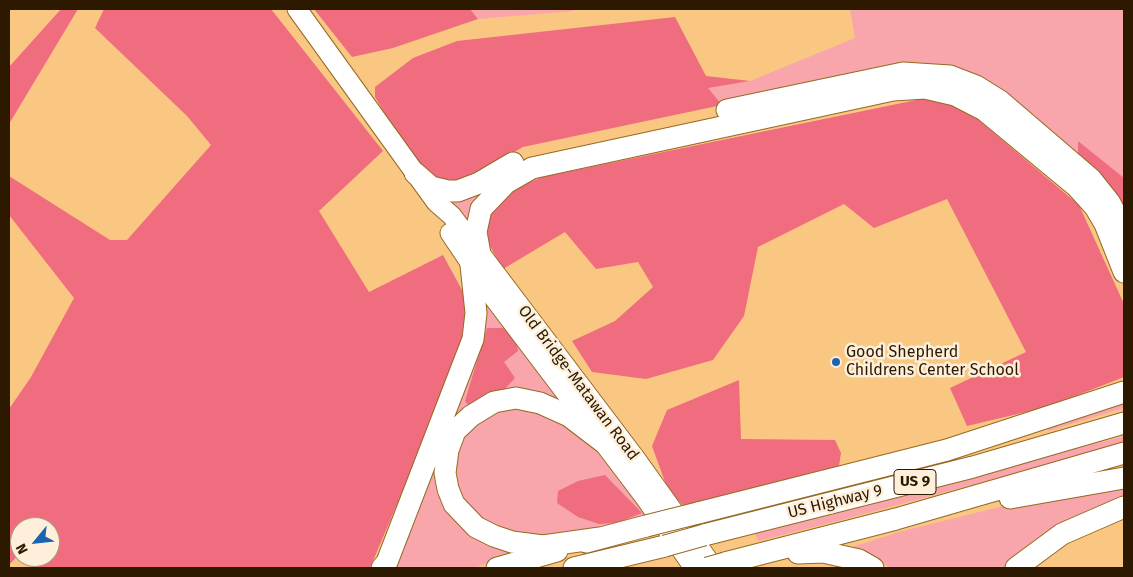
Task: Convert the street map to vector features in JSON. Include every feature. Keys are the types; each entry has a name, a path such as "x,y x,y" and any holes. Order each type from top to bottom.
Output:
{"highway":[{"path":"415,174 431,187 458,191 479,183 525,157 543,150 892,74 925,73 950,76 968,82 1000,101 1091,179 1110,203 1124,230"},
{"path":"382,568 391,553 473,339 476,313 476,232 480,209 506,183 532,168 893,90 925,88 955,95 984,110 1077,187 1105,224 1124,272"},
{"path":"497,568 600,538 947,450 1120,393"},
{"path":"600,538 543,546 512,542 494,536 476,527 454,504 448,489 445,473 448,450 455,431 471,416 494,402 516,398 540,403 569,416 603,442"},
{"name":"US Highway 9","path":"574,568 973,467 1124,423"},
{"name":"US Highway 9","path":"716,567 896,519 1124,453"},
{"path":"896,519 1124,478"},
{"path":"1016,568 1062,534 1124,507"},
{"path":"770,553 823,552 859,560 874,568"}],"main road":[{"name":"Old Bridge-Matawan Road","path":"297,9 436,202 444,222 636,459 716,567"},
{"name":"Old Bridge-Matawan Road","path":"475,260 694,568"}],"shaded area":[{"path":"61,9 78,9 9,124 9,67"},
{"path":"104,9 271,9 383,151 319,211 369,292 443,255 468,301 461,353 370,568 34,568 60,567 60,517 10,517 9,565 9,409 31,377 74,298 9,215 9,176 110,240 127,240 211,145 187,116 95,28"},
{"path":"314,9 470,9 478,19 393,48 352,57"},
{"path":"470,9 573,9 573,11 478,19"},
{"path":"850,9 1124,9 1124,209 980,78 918,62 722,105 707,88 750,81 855,38"},
{"path":"675,17 706,76 750,81 708,88 722,105 523,147 460,183 445,182 424,170 398,136 375,97 375,87 413,58 457,41"},
{"path":"931,97 956,101 1079,205 1124,304 1124,377 1047,407 967,426 950,388 1026,352 947,199 874,228 844,204 758,247 744,316 713,360 646,379 592,372 572,341 615,321 653,287 638,262 596,269 565,232 503,269 487,241 489,217 517,188 542,177"},
{"path":"1078,141 1124,178 1124,210 1078,157"},
{"path":"485,188 469,223 443,195"},
{"path":"484,300 568,408 558,405 468,409 442,489 518,553 473,568 387,568"},
{"path":"487,328 506,328 516,340 518,351 504,362 515,378 504,390 470,408 465,401"},
{"path":"739,380 741,439 835,440 841,453 839,466 768,488 684,506 668,490 652,446 667,410"},
{"path":"1124,400 1124,408 1048,431 1047,427"},
{"path":"501,407 541,411 592,441 647,515 593,532 528,538 474,517 452,482 459,438"},
{"path":"1124,436 1124,444 838,521 758,541 755,533"},
{"path":"605,475 642,513 617,523 599,524 578,517 557,503 558,491 578,481"},
{"path":"1124,485 1124,501 1009,568 890,568 849,548 899,532 1011,504"}],"place":[{"name":"Good Shepherd Childrens Center School","path":"836,362"}]}
